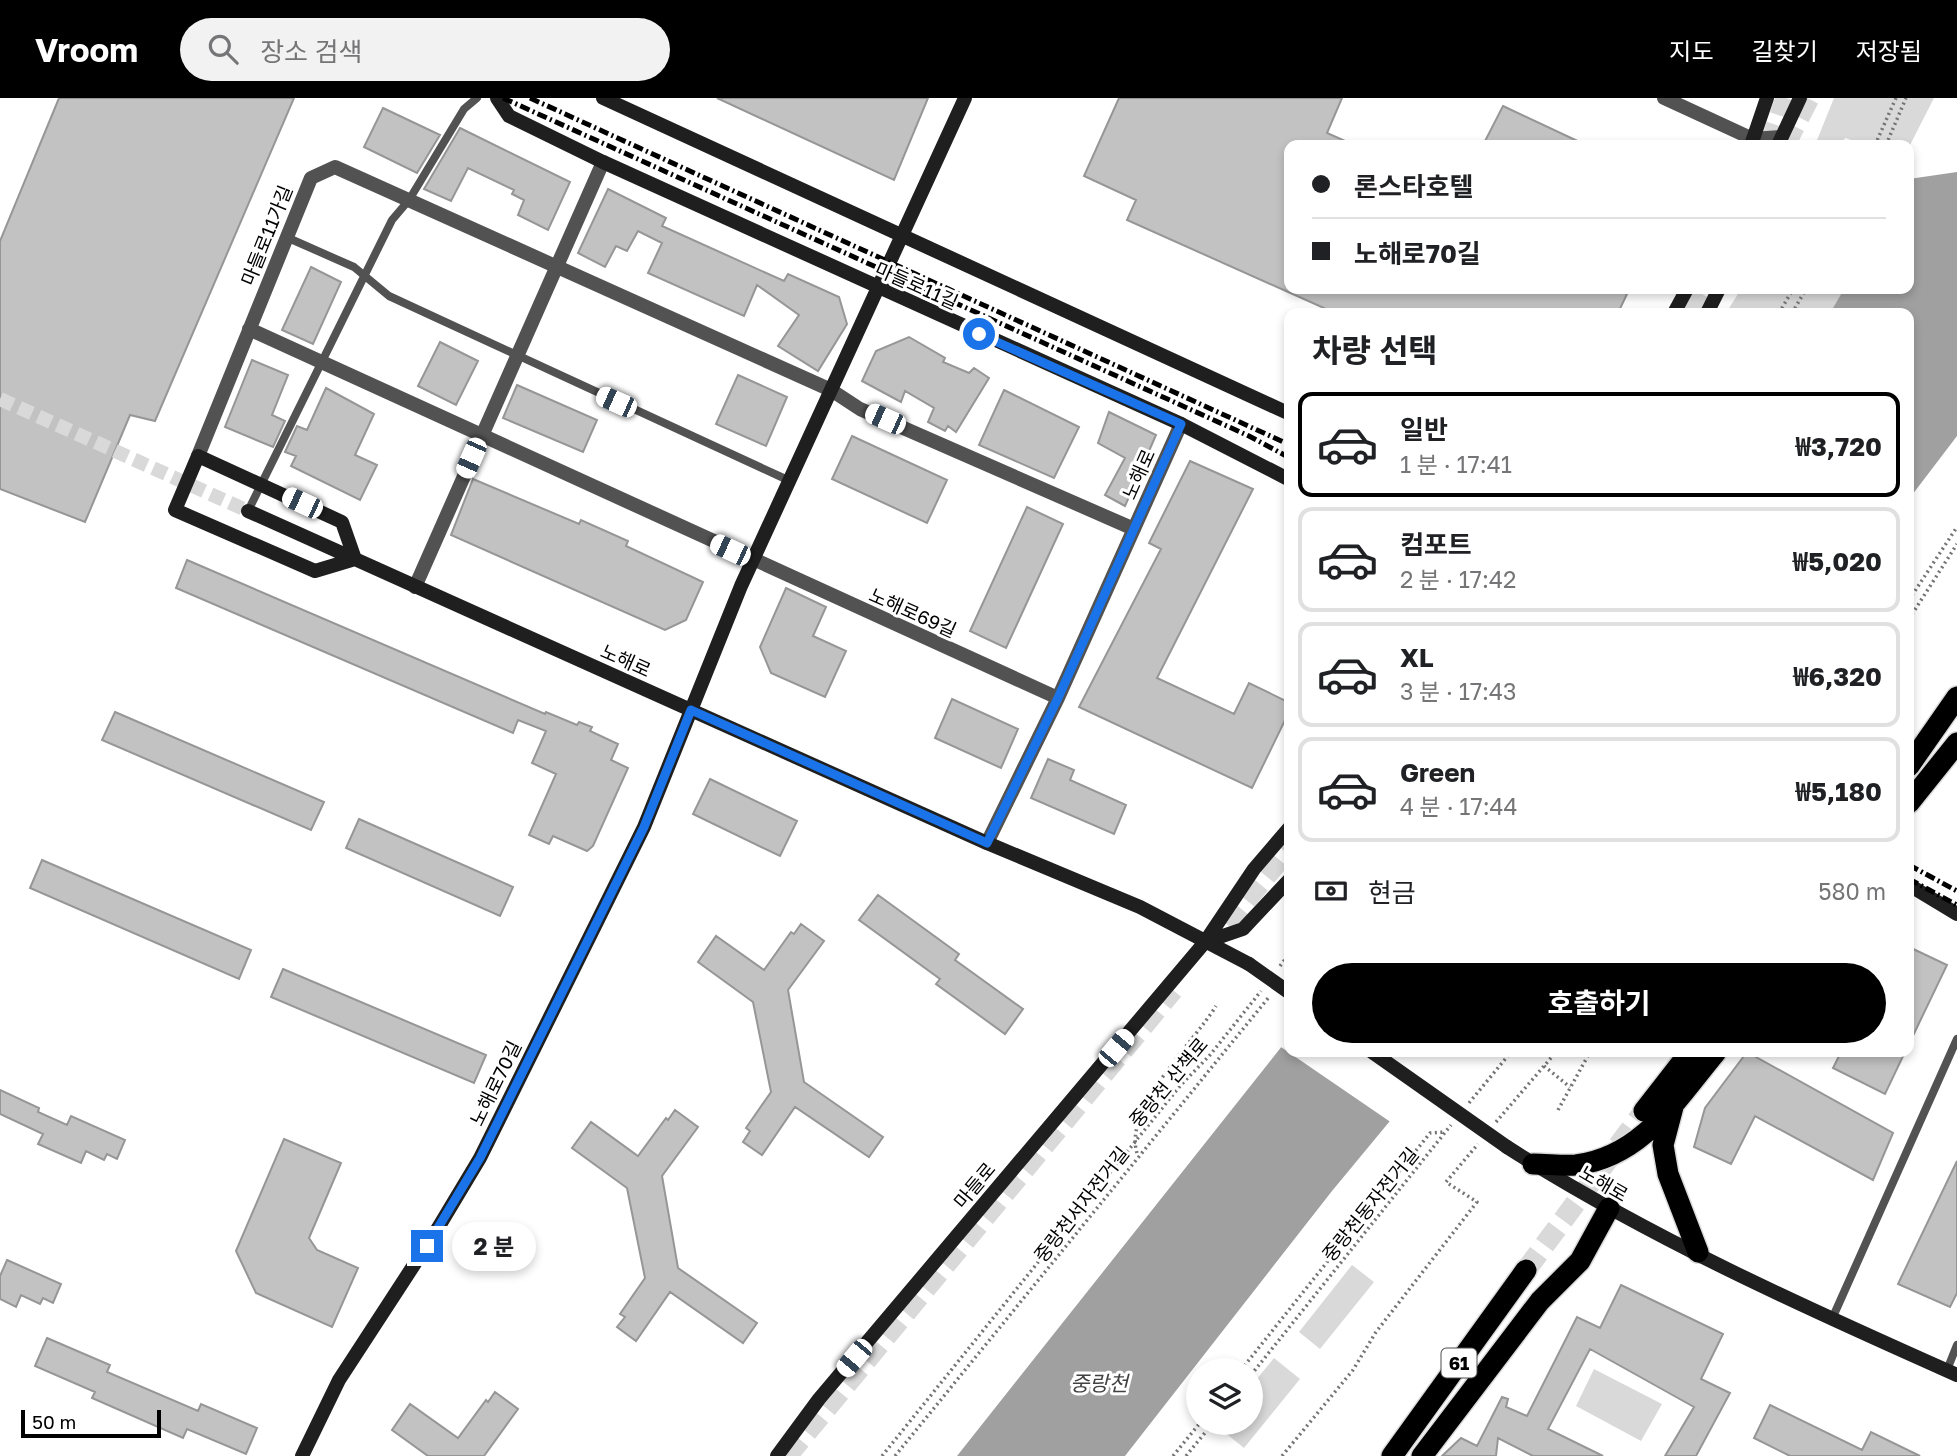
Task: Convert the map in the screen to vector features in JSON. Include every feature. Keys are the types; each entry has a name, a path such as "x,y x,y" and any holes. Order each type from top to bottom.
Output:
{"highway":[{"path":"1914,759 1957,697"},
{"path":"1914,797 1957,743"},
{"path":"1644,1111 1686,1057"},
{"path":"1533,1164 1575,1165 1607,1158 1634,1144 1712,1057"},
{"path":"1674,1102 1664,1146 1668,1174 1698,1252"},
{"path":"1422,1456 1540,1301 1580,1261 1609,1208"},
{"name":"61","path":"1392,1456 1526,1270"}],"main road":[{"name":"마들로11길","path":"497,98 509,116 603,162 878,289 1181,424 1284,477"},
{"name":"마들로11길","path":"603,98 1284,411"},
{"path":"691,710 753,561 965,98"},
{"path":"1753,140 1767,98"},
{"path":"1780,140 1800,98"},
{"path":"198,456 261,485 342,522 355,559 314,571 176,510 198,456"},
{"name":"노해로","path":"248,512 987,843 1140,907 1249,964 1284,989"},
{"name":"노해로70길","path":"302,1456 339,1380 480,1158 644,827 691,710"},
{"name":"마들로","path":"776,1456 819,1399 1205,942 1254,869 1284,834"},
{"path":"1205,942 1243,929 1284,885"},
{"path":"1914,888 1957,914"},
{"name":"노해로","path":"1380,1057 1507,1147 1609,1208 1832,1319 1952,1373"}],"street":[{"path":"1664,98 1748,140"},
{"path":"415,587 603,162"},
{"name":"마들로11가길","path":"198,456 311,178 335,167 557,266"},
{"path":"557,266 831,390 860,408 1134,529"},
{"path":"248,329 481,436"},
{"name":"노해로","path":"987,843 1058,698 1181,424"},
{"name":"노해로69길","path":"481,436 1058,698"}],"lane":[{"path":"248,512 393,220 409,200 464,108 477,98"},
{"path":"286,237 354,267 388,296 790,481"},
{"path":"1832,1319 1957,1039"},
{"path":"1952,1373 1957,1345"}],"path":[{"path":"1877,140 1896,98"},
{"path":"1888,140 1906,98"},
{"path":"1914,592 1957,527"},
{"path":"1914,611 1957,544"},
{"path":"1273,975 1284,961"},
{"name":"중랑천 산책로","path":"882,1456 1265,986"},
{"name":"중랑천서자전거길","path":"895,1456 1274,990"},
{"path":"1138,1155 1134,1144 1142,1112 1216,1006"},
{"path":"1467,1105 1507,1057"},
{"path":"1491,1129 1552,1057"},
{"path":"1558,1110 1587,1057"},
{"path":"1544,1066 1570,1087"},
{"name":"중랑천동자전거길","path":"1263,1360 1453,1123"},
{"path":"1251,1358 1430,1133 1446,1132"},
{"path":"1282,1456 1353,1370 1376,1332 1477,1202 1446,1182 1482,1140"},
{"path":"1173,1456 1190,1435"},
{"path":"1186,1456 1203,1435"}],"shaded area":[{"path":"1834,98 1938,98 1914,145 1914,140 1817,140"},
{"path":"1738,294 1841,294 1833,308 1729,308"},
{"path":"1352,1265 1374,1282 1320,1349 1299,1332"},
{"path":"1274,1358 1300,1379 1263,1425 1263,1371"},
{"path":"1594,1369 1662,1404 1641,1441 1576,1406"},
{"path":"1228,1435 1255,1435 1244,1448"}],"water":[{"path":"1957,98 1957,436 1914,492 1914,308 1833,308 1841,294 1914,294 1914,149"},
{"name":"중랑천","path":"1284,1044 1284,1057 1443,1057 1332,1191 1202,1358 1186,1358 1186,1378 1125,1456 957,1456"}],"pier":[{"path":"1934,98 1957,98 1957,172 1914,178 1913,140"},
{"path":"1284,1038 1284,1049 1278,1045"},
{"path":"1296,1057 1447,1057 1392,1123"}],"building":[{"path":"59,98 294,98 155,421 130,415 85,522 0,489 0,241"},
{"path":"717,98 928,98 894,180"},
{"path":"1119,98 1342,98 1327,133 1343,140 1284,140 1284,290 1127,220 1136,200 1084,176"},
{"path":"1503,106 1575,140 1486,140"},
{"path":"383,108 440,135 417,173 364,147"},
{"path":"460,128 570,182 548,230 518,215 524,200 512,194 514,190 468,168 451,201 424,189"},
{"path":"608,189 666,218 662,226 784,281 788,274 839,297 847,324 818,371 778,346 799,315 757,285 744,316 648,273 662,243 638,231 627,251 616,246 605,267 578,253"},
{"path":"311,267 341,282 313,344 282,330"},
{"path":"1293,294 1627,294 1620,308 1324,308"},
{"path":"909,337 945,358 943,362 969,373 974,368 989,378 956,432 948,426 945,431 928,422 934,408 905,391 901,402 862,381 876,351"},
{"path":"440,342 478,361 456,405 418,386"},
{"path":"252,360 288,375 272,415 285,421 273,447 225,427"},
{"path":"738,375 787,397 766,446 716,424"},
{"path":"517,385 597,420 583,452 503,418"},
{"path":"326,388 374,414 355,455 377,465 360,500 291,466 296,456 285,452 297,426 307,430"},
{"path":"1004,390 1079,427 1054,478 979,445"},
{"path":"1109,412 1156,435 1125,506 1105,495 1125,458 1098,443"},
{"path":"852,436 947,480 927,523 832,479"},
{"path":"1190,461 1253,489 1157,678 1234,714 1249,683 1284,700 1284,722 1252,788 1079,707 1161,549 1149,543"},
{"path":"473,479 579,524 581,520 628,541 626,546 703,582 686,620 665,630 451,535"},
{"path":"1027,507 1063,524 1006,648 970,631"},
{"path":"187,560 545,714 546,712 577,725 579,722 592,727 590,731 618,744 611,760 628,768 593,846 587,851 553,836 549,844 529,835 556,774 532,763 546,731 518,720 513,733 176,588"},
{"path":"786,588 826,607 813,636 846,651 825,697 771,673 760,647"},
{"path":"952,699 1018,729 1001,768 935,738"},
{"path":"115,712 324,802 311,830 102,740"},
{"path":"1048,759 1074,770 1070,780 1126,805 1114,834 1031,798"},
{"path":"710,779 797,821 780,856 693,814"},
{"path":"359,819 513,887 500,916 346,848"},
{"path":"42,860 251,950 239,979 30,888"},
{"path":"878,895 959,954 955,960 1023,1009 1005,1034 936,984 940,979 859,920"},
{"path":"801,924 824,941 788,990 804,1082 883,1137 869,1157 795,1107 762,1155 743,1142 750,1131 746,1128 771,1092 753,1002 698,962 716,936 764,970 791,932 794,934"},
{"path":"1914,949 1947,965 1914,1034"},
{"path":"283,969 486,1055 474,1083 271,997"},
{"path":"1743,1057 1756,1057 1893,1133 1873,1180 1755,1116 1731,1164 1694,1147 1705,1108"},
{"path":"1838,1057 1903,1057 1885,1094 1833,1068"},
{"path":"0,1090 39,1108 38,1112 67,1125 71,1116 125,1140 117,1159 107,1154 104,1160 86,1151 81,1163 38,1144 43,1134 0,1114"},
{"path":"675,1110 698,1127 662,1176 678,1268 757,1323 743,1343 670,1292 636,1341 617,1327 625,1317 620,1314 645,1278 627,1188 572,1148 591,1122 638,1156"},
{"path":"284,1139 341,1163 309,1238 317,1250 358,1268 332,1327 256,1293 236,1251"},
{"path":"1957,1161 1957,1293 1950,1307 1898,1284"},
{"path":"7,1260 61,1284 53,1303 43,1298 40,1304 21,1295 16,1307 0,1299 0,1276"},
{"path":"1621,1285 1723,1334 1701,1379 1730,1393 1696,1456 1665,1456 1694,1407 1590,1349 1548,1429 1603,1456 1533,1456 1498,1438 1496,1456 1442,1456 1461,1438 1477,1446 1502,1397 1508,1399 1506,1407 1527,1416 1577,1317 1600,1328"},
{"path":"47,1338 110,1365 107,1372 198,1411 201,1404 257,1428 246,1454 187,1429 183,1438 92,1398 95,1392 35,1366"},
{"path":"495,1392 518,1409 484,1456 428,1456 392,1430 410,1404 458,1438"},
{"path":"1770,1405 1862,1450 1871,1432 1920,1456 1790,1456 1754,1438"}],"tunnel":[{"path":"1772,140 1786,98"},
{"path":"1788,140 1809,98"},
{"path":"1696,308 1704,294"},
{"path":"0,399 248,511"},
{"path":"1207,948 1284,854"},
{"path":"787,1456 1173,990"},
{"path":"1526,1270 1644,1111"}],"railway":[{"path":"503,98 1249,436 1284,455"},
{"path":"530,98 1284,442"},
{"path":"1914,868 1957,891"},
{"path":"1914,882 1957,905"}],"route":[{"path":"427,1246 480,1158 582,946 644,827 691,710 987,843 1058,698 1181,424 979,334"}]}
